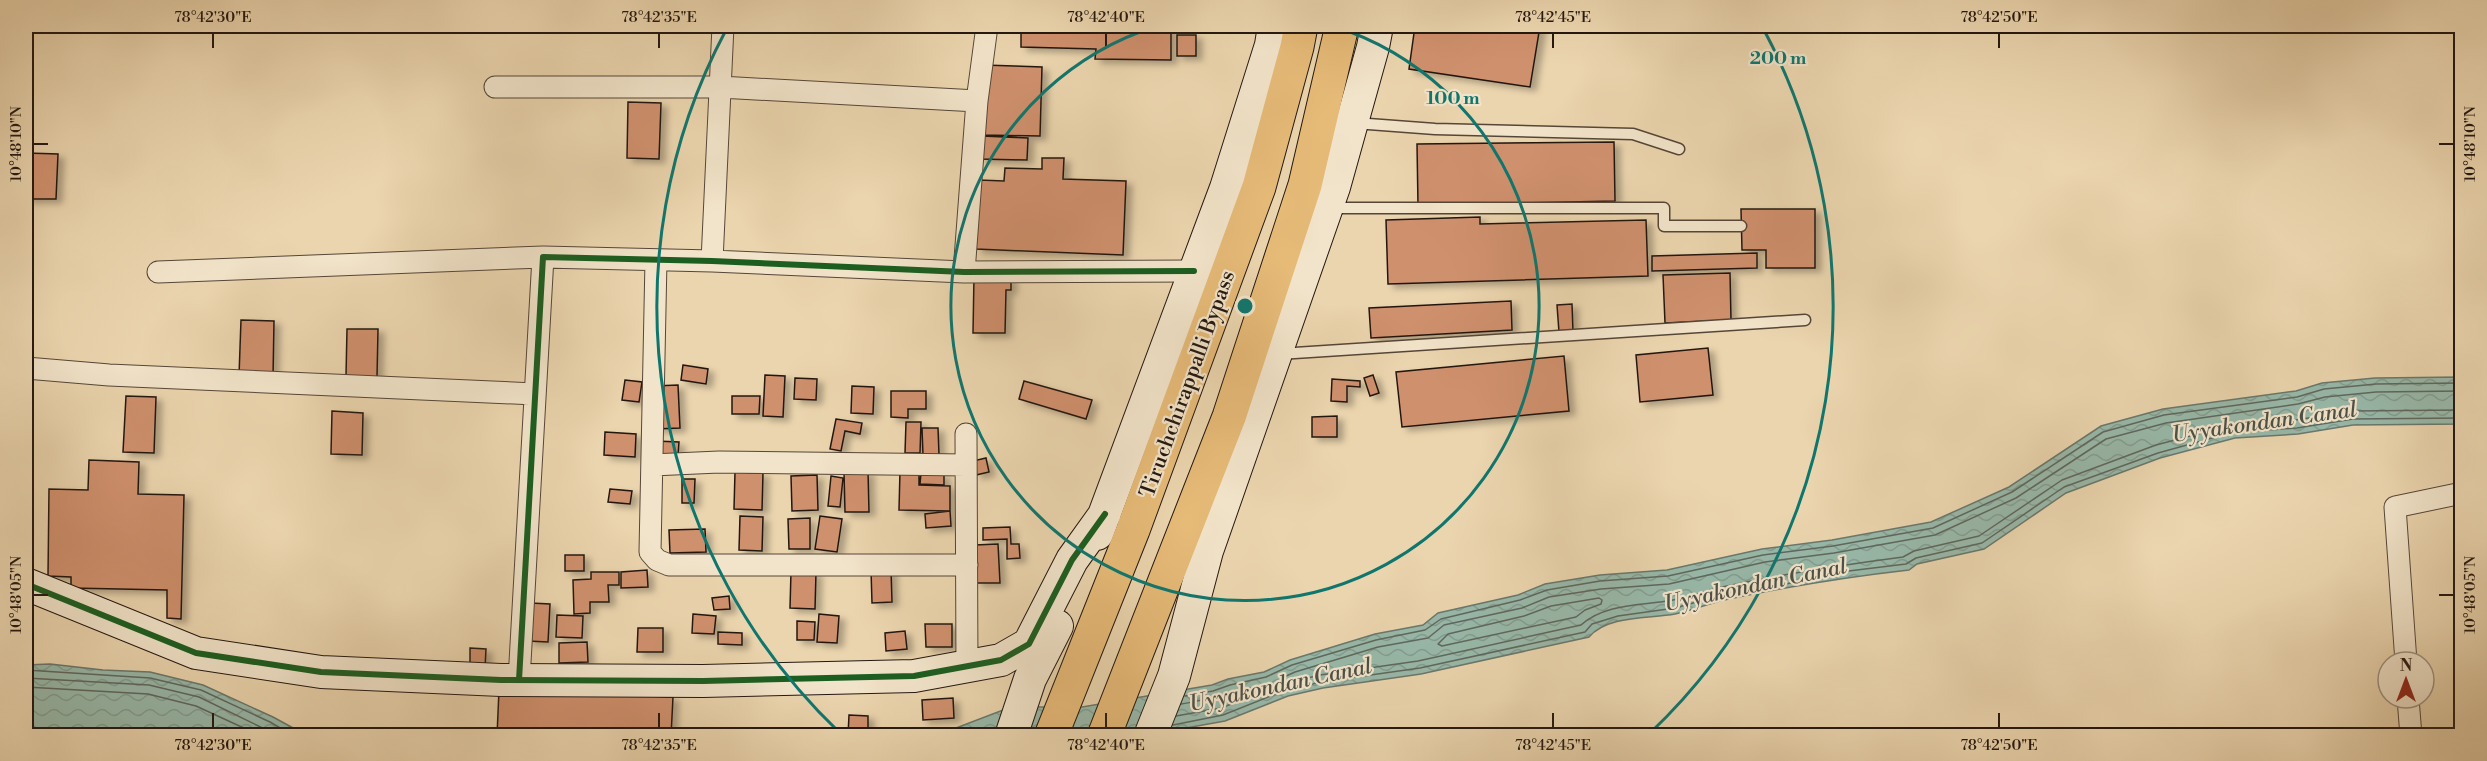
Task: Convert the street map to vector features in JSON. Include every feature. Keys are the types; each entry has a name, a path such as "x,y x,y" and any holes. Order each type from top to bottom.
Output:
{"highway":[{"name":"Tiruchchirappalli Bypass","path":"1051,735 1137,519 1259,187 1301,26"},
{"path":"1104,735 1233,406 1305,185 1342,26"}],"street":[{"path":"712,261 723,26"},
{"path":"964,272 977,101 987,26"},
{"path":"1011,735 1030,679 1081,578 1226,188 1271,45 1274,26"},
{"path":"1150,735 1174,676 1207,551 1326,208 1352,123 1377,26"},
{"path":"495,87 720,87 977,101"},
{"path":"158,272 543,257 712,261 964,272 1194,271"},
{"path":"519,680 543,257"},
{"path":"656,260 650,552 657,560 669,565 967,565"},
{"path":"26,368 110,375 535,394"},
{"path":"966,434 967,666"},
{"path":"652,465 719,462 966,465"},
{"path":"2405,650 2395,507 2462,493"},
{"path":"26,584 196,653 321,672 519,680 703,681 914,676 1000,660 1029,644 1072,560 1105,514"},
{"path":"2409,710 2411,735"}],"lane":[{"path":"1352,123 1435,129 1633,134 1679,149"},
{"path":"1326,208 1664,208 1664,226 1741,226"},
{"path":"1275,354 1805,320"}],"water":[{"name":"Uyyakondan Canal","path":"2461,377 2461,424 2353,425 2298,434 2235,438 2160,458 2066,493 1984,549 1917,564 1909,570 1793,587 1724,600 1675,614 1618,621 1597,630 1589,637 1421,674 1323,688 1288,696 1225,721 1147,735 935,736 1011,707 1082,707 1212,685 1228,679 1264,672 1290,660 1375,634 1423,625 1438,613 1518,595 1545,584 1600,575 1667,570 1762,549 1832,540 1931,522 2009,487 2101,426 2163,409 2296,391 2322,383 2375,378"},
{"path":"50,664 150,672 203,685 306,735 26,735 26,665"}],"building":[{"path":"1021,26 1171,26 1171,60 1095,59 1096,49 1021,47"},
{"path":"1415,26 1540,26 1530,87 1409,69"},
{"path":"1177,35 1196,35 1196,56 1177,56"},
{"path":"983,65 1042,67 1040,136 982,135"},
{"path":"628,102 661,103 659,159 627,158"},
{"path":"981,136 1028,138 1027,160 980,159"},
{"path":"1614,142 1615,201 1418,205 1417,144"},
{"path":"26,153 58,154 56,199 26,199"},
{"path":"1042,158 1064,158 1063,179 1126,181 1123,255 976,249 979,180 1004,181 1005,168 1042,169"},
{"path":"1741,209 1815,209 1815,268 1766,268 1766,250 1742,250"},
{"path":"1480,217 1480,224 1646,220 1648,276 1388,284 1386,220"},
{"path":"1757,253 1757,268 1652,271 1652,256"},
{"path":"1730,273 1731,320 1665,323 1663,275"},
{"path":"974,276 1011,277 1011,290 1006,290 1005,333 973,333"},
{"path":"1511,301 1512,330 1371,338 1369,308"},
{"path":"1572,304 1573,332 1559,332 1557,305"},
{"path":"241,320 274,321 273,377 239,376"},
{"path":"347,329 378,329 377,377 346,376"},
{"path":"1708,348 1713,395 1640,402 1636,355"},
{"path":"1564,356 1569,411 1402,427 1396,372"},
{"path":"683,365 708,369 706,384 681,380"},
{"path":"765,375 785,376 783,417 763,416"},
{"path":"1373,375 1379,393 1370,396 1364,378"},
{"path":"795,378 817,379 816,400 794,399"},
{"path":"1332,379 1360,381 1360,387 1347,386 1347,402 1331,401"},
{"path":"625,380 642,382 639,402 622,400"},
{"path":"1024,381 1092,400 1086,419 1019,399"},
{"path":"678,385 680,428 655,429 654,386"},
{"path":"852,386 874,387 873,414 851,413"},
{"path":"891,391 926,391 926,409 908,409 908,418 891,417"},
{"path":"126,396 156,397 154,453 123,452"},
{"path":"732,396 760,396 759,414 732,414"},
{"path":"332,411 363,413 362,455 331,454"},
{"path":"1337,416 1337,437 1312,437 1312,417"},
{"path":"836,419 862,423 860,434 845,431 841,451 830,449"},
{"path":"906,422 921,422 920,453 905,453"},
{"path":"922,428 938,428 939,455 923,455"},
{"path":"605,432 636,434 635,457 604,455"},
{"path":"655,441 679,442 678,455 654,454"},
{"path":"986,458 989,472 976,475 973,461"},
{"path":"89,460 139,462 138,494 184,495 181,619 167,618 167,590 71,588 71,577 48,576 49,489 88,490"},
{"path":"868,471 869,512 845,512 844,472"},
{"path":"900,471 919,472 919,485 950,486 950,511 899,510"},
{"path":"735,472 763,473 762,510 734,509"},
{"path":"921,473 944,474 944,485 920,484"},
{"path":"817,475 818,510 792,511 791,476"},
{"path":"831,476 843,478 840,507 828,506"},
{"path":"682,479 695,479 694,503 682,503"},
{"path":"610,489 632,491 630,504 608,502"},
{"path":"950,511 951,526 926,528 925,514"},
{"path":"740,516 763,517 762,551 739,550"},
{"path":"820,516 842,519 837,552 815,549"},
{"path":"810,518 810,549 789,549 788,519"},
{"path":"1010,527 1011,544 1019,544 1020,558 1007,559 1007,539 983,540 983,528"},
{"path":"705,529 706,552 670,553 669,530"},
{"path":"998,544 1000,583 976,583 975,545"},
{"path":"565,555 584,555 584,571 565,571"},
{"path":"891,569 892,602 872,603 871,570"},
{"path":"647,570 648,587 621,588 621,572"},
{"path":"591,572 619,572 619,585 608,585 609,602 590,602 590,613 574,614 573,580 591,579"},
{"path":"791,572 816,572 815,609 790,608"},
{"path":"729,596 730,609 714,610 712,598"},
{"path":"530,603 550,604 548,642 528,641"},
{"path":"693,614 716,616 714,634 692,633"},
{"path":"819,614 839,616 837,643 817,642"},
{"path":"557,615 583,616 582,638 556,637"},
{"path":"797,621 815,622 814,640 797,640"},
{"path":"925,624 952,624 952,647 926,647"},
{"path":"638,628 663,628 663,652 637,652"},
{"path":"905,631 907,649 886,651 885,633"},
{"path":"718,632 742,633 742,645 718,644"},
{"path":"587,642 588,662 559,663 559,643"},
{"path":"470,648 486,649 485,668 470,668"},
{"path":"499,690 673,697 671,736 497,736"},
{"path":"953,698 954,718 923,720 922,700"},
{"path":"849,715 868,716 868,736 848,736"}],"cycle path":[{"path":"519,680 543,257 712,261 964,272 1194,271"},
{"path":"26,584 196,653 321,672 501,680 703,681 914,676 1001,660 1029,644 1072,560 1105,514"}]}
